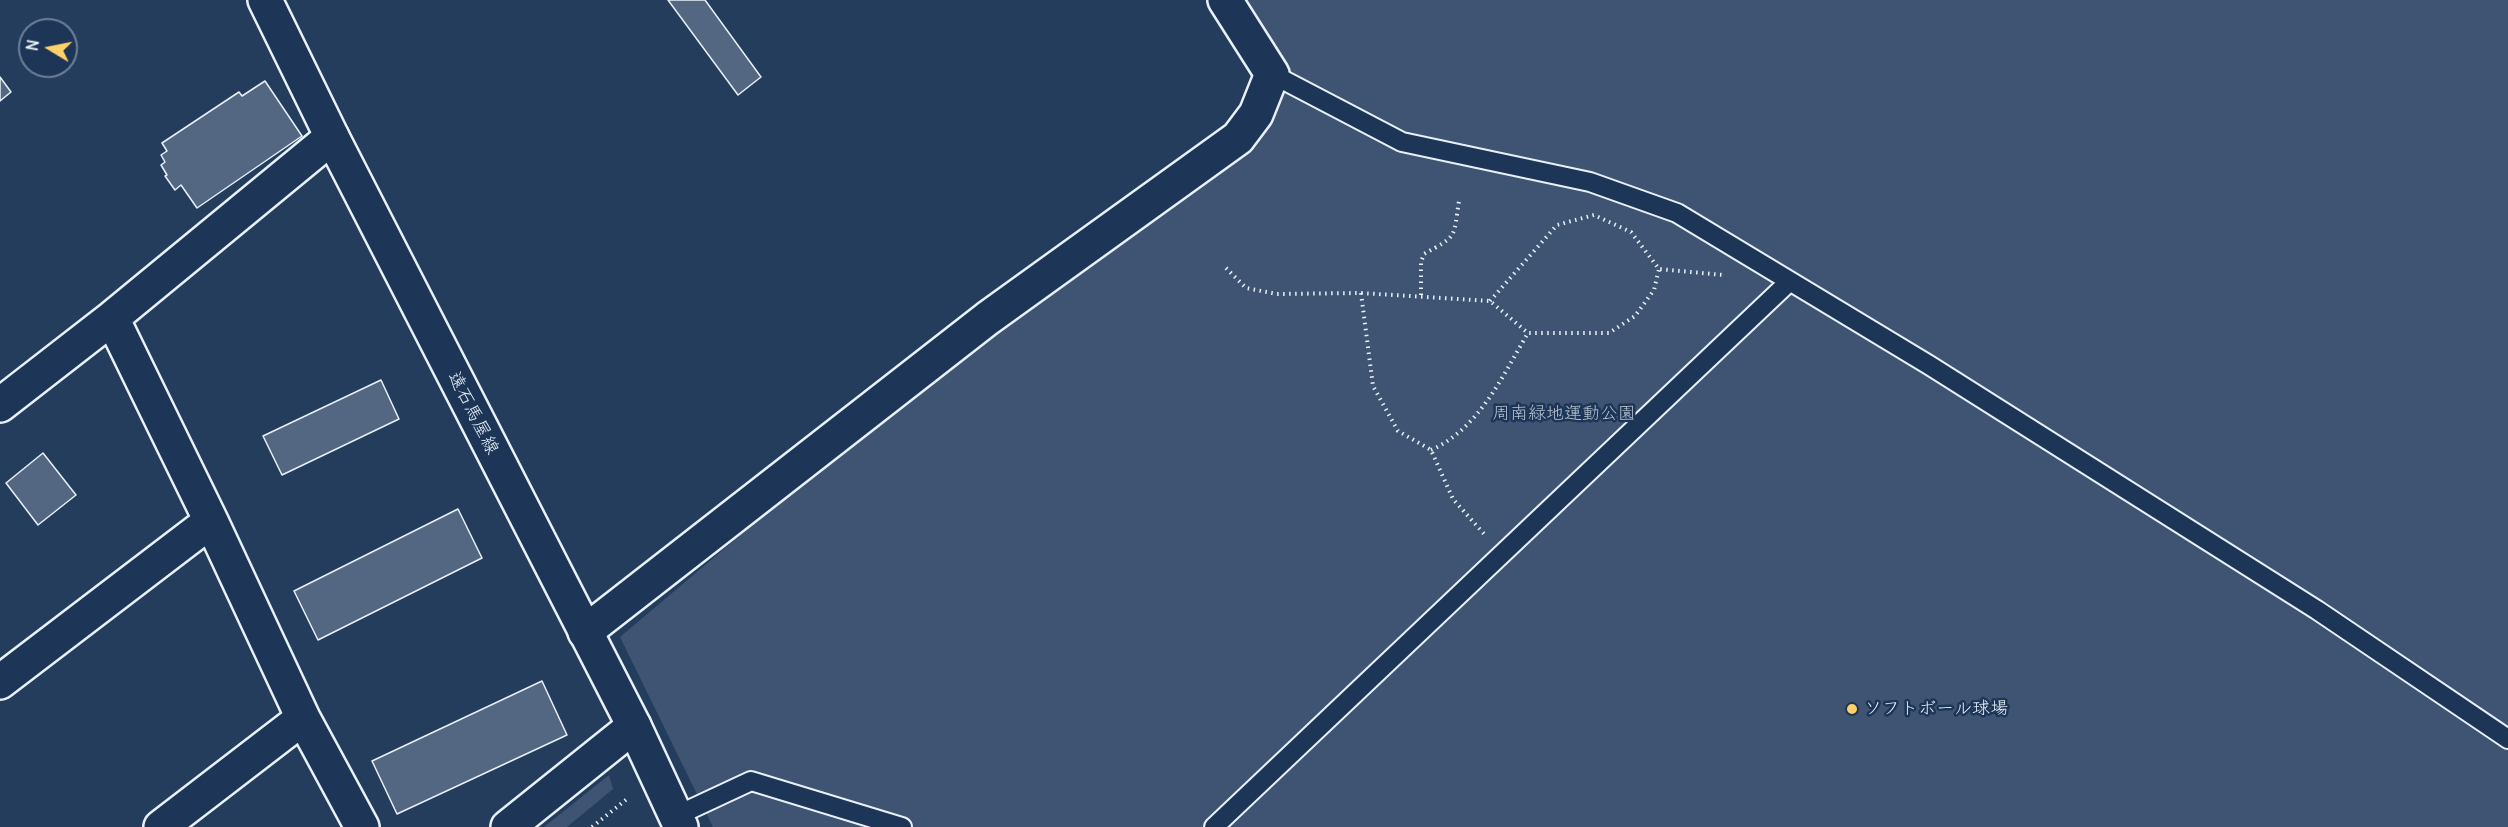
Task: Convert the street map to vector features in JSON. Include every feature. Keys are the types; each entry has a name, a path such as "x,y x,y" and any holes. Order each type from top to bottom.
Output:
{"street":[{"name":"遠石馬屋線","path":"265,0 332,137 634,726 673,823"},
{"path":"585,632 988,318 1238,138 1256,114 1272,74 1225,0"},
{"path":"0,405 112,318 332,137"},
{"path":"112,318 212,521 303,718 362,827"},
{"path":"0,682 212,521"},
{"path":"161,827 303,718"},
{"path":"508,827 634,726"}],"lane":[{"path":"1272,74 1402,142 1590,182 1677,213 1929,365 2317,610 2508,739"},
{"path":"1214,827 1790,282"},
{"path":"673,823 751,781 902,827"}],"path":[{"path":"1421,295 1421,262 1424,254 1450,239 1454,234 1460,201"},
{"path":"1226,268 1246,288 1277,294 1361,293 1490,301 1528,333 1609,333 1635,316 1654,290 1659,269 1631,232 1594,215 1557,225 1490,301"},
{"path":"1361,293 1373,387 1398,431 1431,450 1453,499 1502,554"},
{"path":"1431,450 1445,444 1485,406 1528,333"},
{"path":"592,827 627,799"}],"green space":[{"name":"周南緑地運動公園","path":"1213,0 2508,0 2508,827 713,827 620,637 1023,296 1251,131 1267,83"},
{"path":"609,775 613,789 567,827 544,827"}],"building":[{"path":"668,0 705,0 761,77 738,95"},
{"path":"0,77 11,92 0,101"},
{"path":"265,81 302,136 197,208 181,185 175,190 165,176 167,175 161,165 165,162 161,155 167,151 162,143 239,92 242,96"},
{"path":"381,380 399,419 282,475 263,436"},
{"path":"43,453 76,495 38,525 6,483"},
{"path":"458,509 482,558 318,640 294,591"},
{"path":"542,681 567,735 397,814 372,761"}],"place":[{"name":"ソフトボール球場","path":"1852,709"}]}
